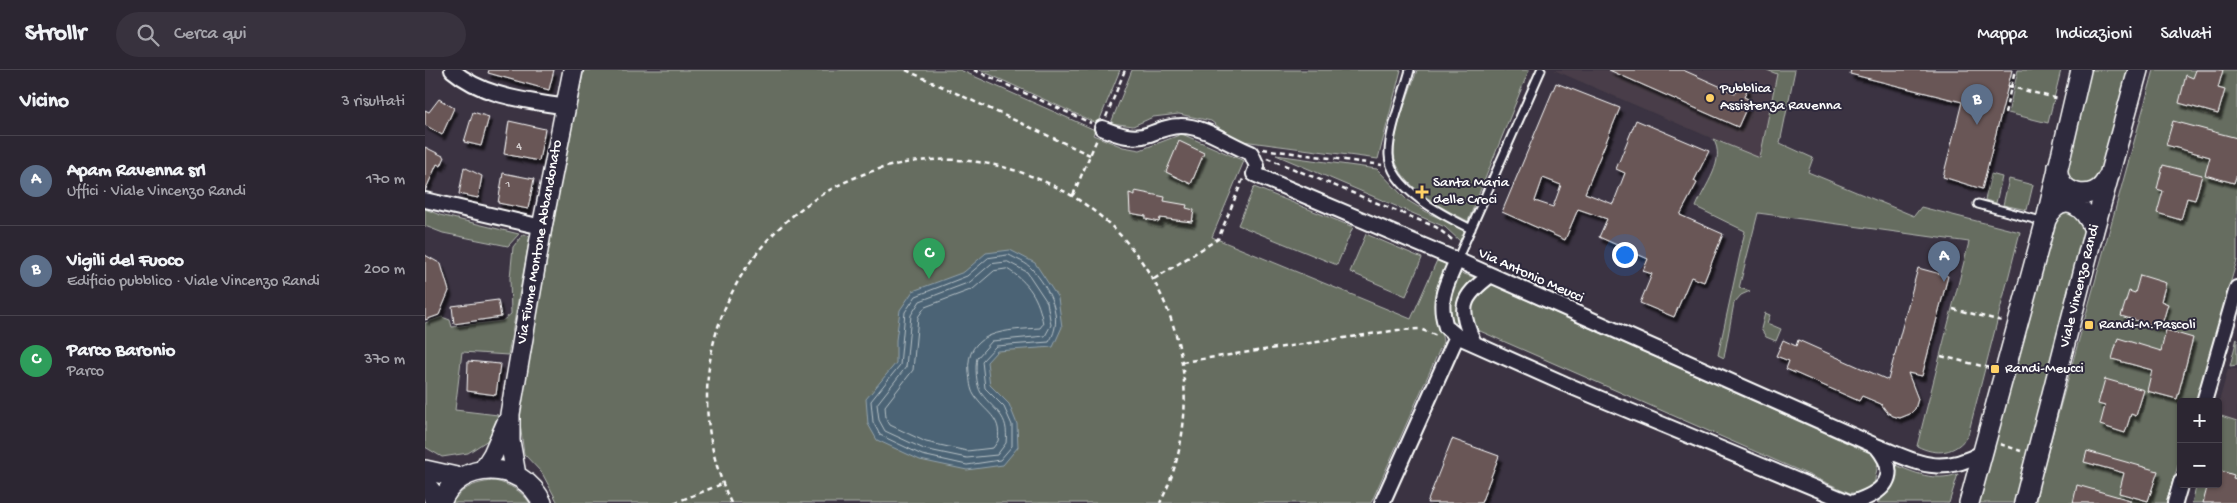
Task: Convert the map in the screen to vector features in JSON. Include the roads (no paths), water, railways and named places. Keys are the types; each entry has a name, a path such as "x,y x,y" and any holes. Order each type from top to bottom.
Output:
{"street":[{"path":"452,70 461,78 487,92 565,107"},
{"name":"Via Fiume Montone Abbandonato","path":"516,475 510,440 510,414 542,227 573,70"},
{"path":"1969,503 1988,448 2081,70"},
{"name":"Viale Vincenzo Randi","path":"2024,503 2094,230 2138,70"},
{"path":"1102,128 1121,136 1135,137 1149,134 1161,128 1181,126 1199,129 1251,153 1257,166 1254,174 1457,260"},
{"path":"2058,162 2057,170 2063,185 2077,194 2085,195 2100,189 2109,175"},
{"path":"425,200 542,227"},
{"path":"2045,221 2054,208 2061,205 2076,205 2087,214 2094,230"},
{"name":"Via Antonio Meucci","path":"1457,336 1446,327 1441,304 1443,293 1457,260 1876,446 1930,466 1950,466 1969,460 1988,448"},
{"path":"1474,343 1464,317 1463,307 1467,296 1475,287 1491,275"},
{"path":"2205,398 2237,288"},
{"path":"1382,503 1457,336 1565,384 1852,503 1875,495 1887,480 1886,460 1876,446"},
{"name":"Via Fiume Montone Abbandonato","path":"483,470 493,454 510,414"},
{"path":"425,470 461,478"},
{"path":"441,503 450,487 461,478 483,470 500,470 516,475 529,484 542,503"},
{"path":"425,484 435,503"},
{"path":"2175,503 2179,488"}],"lane":[{"path":"1410,70 1389,146 1390,166 1416,197 1440,213 1471,228"},
{"path":"1457,260 1541,70"},
{"path":"1978,204 2045,221"}],"water":[{"path":"1010,250 1035,263 1058,298 1062,327 1053,347 997,351 987,362 990,385 1009,404 1017,424 1018,447 1003,465 967,470 920,460 877,440 868,424 866,399 896,363 896,340 900,310 913,291 964,272 986,253"}],"place":[{"name":"Pubblica Assistenza Ravenna","path":"1710,98"},
{"name":"Vigili del Fuoco","path":"1977,125"},
{"name":"Santa Maria delle Croci","path":"1422,192"},
{"name":"Parco Baronio","path":"929,279"},
{"name":"Apam Ravenna srl","path":"1944,282"},
{"name":"Randi-M.Pascoli","path":"2089,325"},
{"name":"Randi-Meucci","path":"1995,369"}]}
